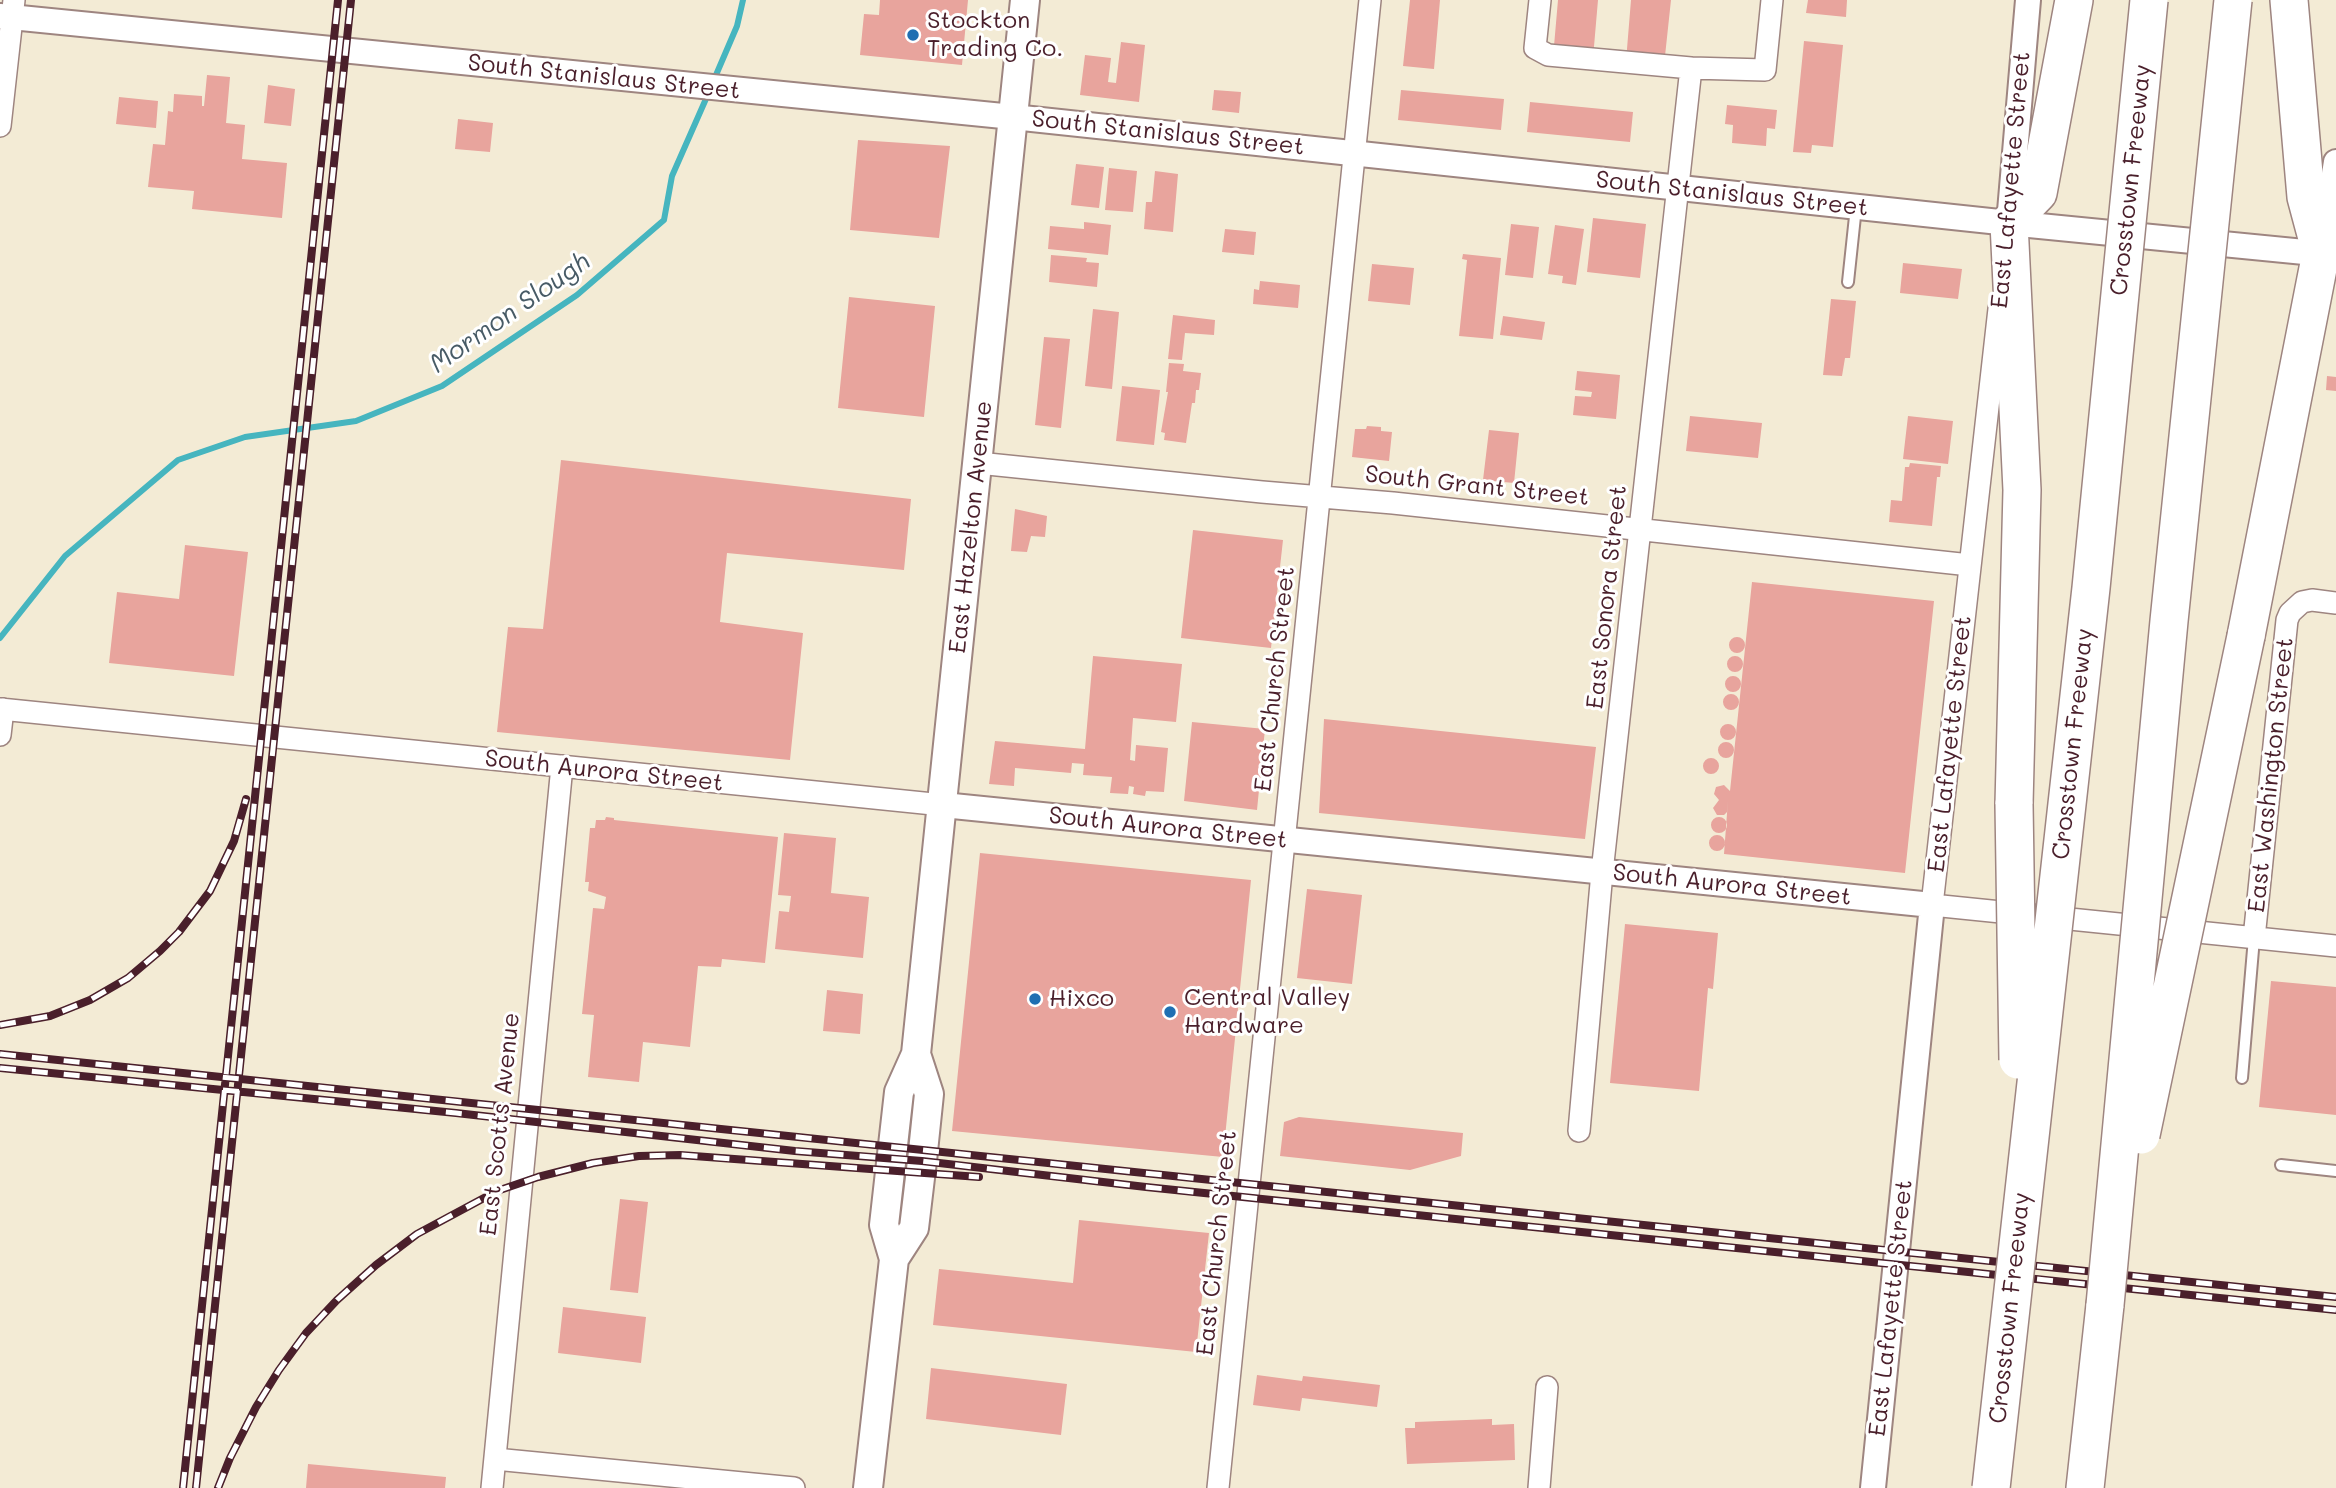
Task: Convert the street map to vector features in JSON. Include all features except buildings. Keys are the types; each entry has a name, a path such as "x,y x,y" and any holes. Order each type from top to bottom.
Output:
{"highway":[{"path":"2021,1208 2014,804 2022,490 2009,223 2038,192 2074,0"},
{"name":"Crosstown Freeway","path":"1991,1488 2091,587 2149,0"},
{"path":"2084,1488 2105,1305 2168,635 2232,0"},
{"path":"2105,1305 2328,254 2306,197 2289,0"}],"main road":[{"name":"East Hazelton Avenue","path":"868,1488 894,1259 914,1228 922,1161 929,1094 916,1054 1025,0"}],"street":[{"name":"East Church Street","path":"1218,1488 1370,0"},
{"path":"1540,0 1535,48 1548,55 1691,68 1765,70 1772,0"},
{"name":"East Lafayette Street","path":"1873,1488 1932,905 2009,223 2028,0"},
{"name":"South Stanislaus Street","path":"9,11 1856,207 2328,254"},
{"path":"0,126 9,11"},
{"name":"East Sonora Street","path":"1579,1131 1602,872 1691,68"},
{"path":"2328,254 2336,162"},
{"name":"South Grant Street","path":"978,463 1641,529 1970,565"},
{"name":"East Washington Street","path":"2254,938 2287,620 2290,613 2302,602 2312,600 2336,603"},
{"path":"0,735 1,709"},
{"name":"South Aurora Street","path":"1,709 2336,946"},
{"name":"East Scotts Avenue","path":"492,1488 562,766"},
{"path":"1539,1488 1547,1387"},
{"path":"495,1459 794,1488"}],"lane":[{"path":"1848,282 1856,207"},
{"path":"2242,1078 2254,938"},
{"path":"2281,1165 2336,1171"}],"waterway":[{"name":"Mormon Slough","path":"713,82 737,26 743,0"},
{"name":"Mormon Slough","path":"0,638 65,556 178,460 245,437 356,421 442,386 577,295 664,220 672,176 709,92"}],"railway":[{"path":"183,1488 338,0"},
{"path":"196,1488 351,0"},
{"path":"0,1025 50,1016 90,1000 128,978 160,951 179,932 210,891 234,841 246,799"},
{"path":"0,1054 2336,1297"},
{"path":"0,1068 456,1113 795,1151 922,1161 1146,1187 2336,1310"},
{"path":"218,1488 256,1407 306,1333 376,1265 417,1234 497,1191 593,1163 639,1156 680,1155 979,1177"}],"place":[{"name":"Stockton Trading Co.","path":"913,35"},
{"name":"Hixco","path":"1035,999"},
{"name":"Central Valley Hardware","path":"1170,1012"}]}
